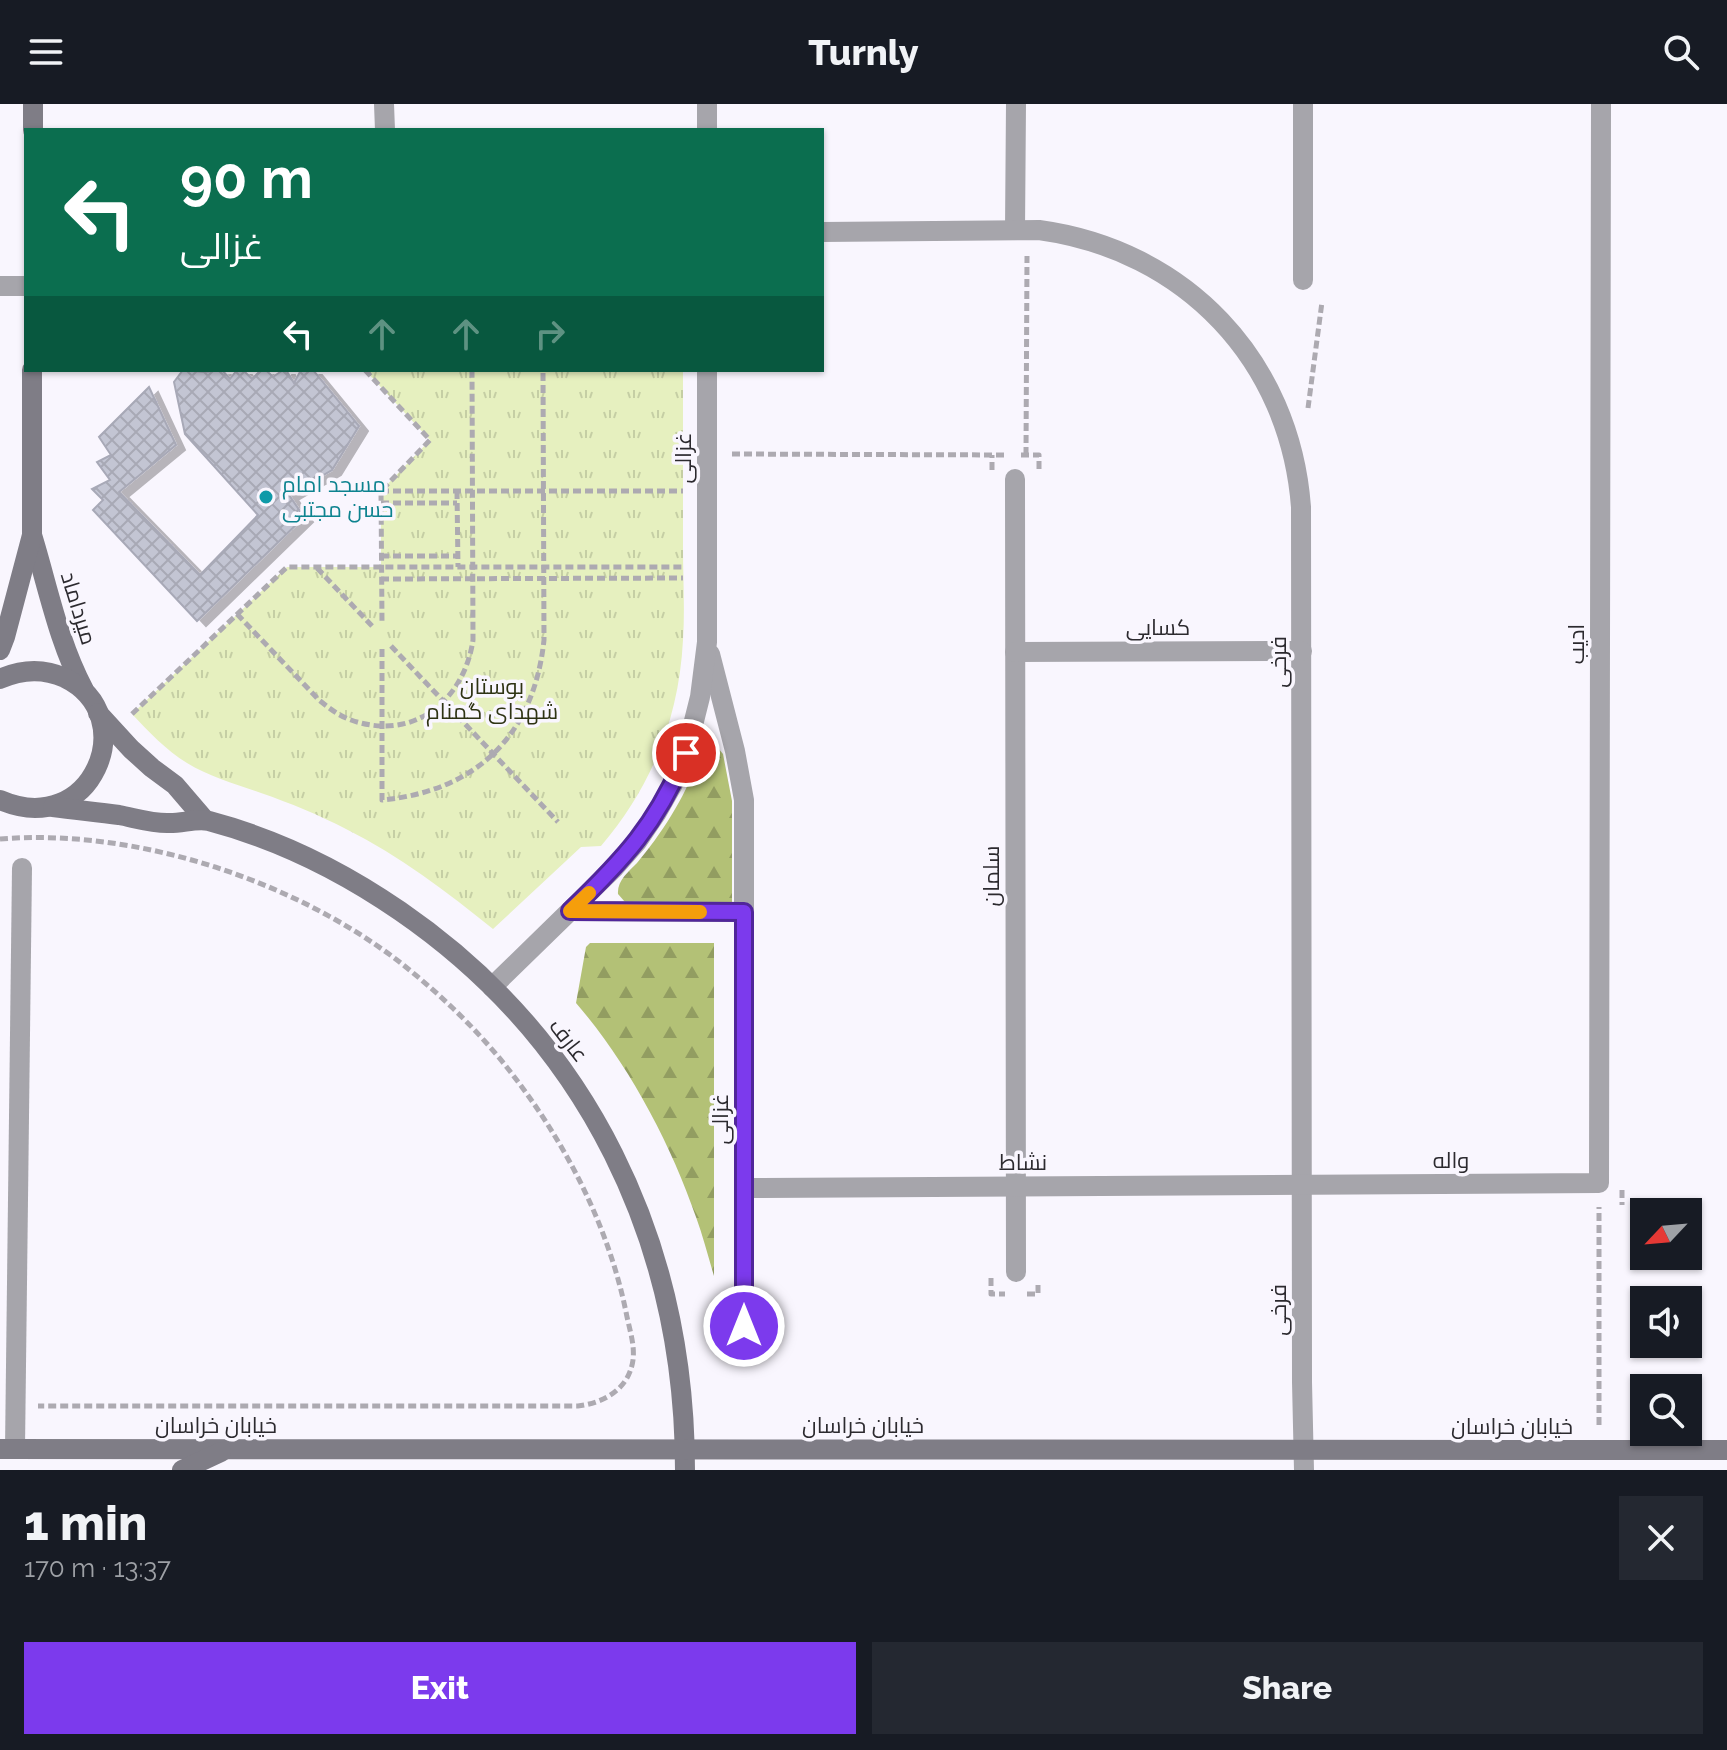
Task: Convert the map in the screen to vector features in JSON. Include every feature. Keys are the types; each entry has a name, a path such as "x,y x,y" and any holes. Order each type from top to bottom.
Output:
{"street":[{"path":"33,104 33,128"},
{"path":"384,104 385,128"},
{"path":"707,104 707,128"},
{"path":"1015,230 1016,104"},
{"path":"1303,104 1303,280"},
{"name":"ادیب","path":"1599,1183 1601,104"},
{"name":"فرخی","path":"824,232 1015,230 1061,233 1128,254 1159,270 1212,311 1253,360 1283,417 1299,479 1301,507 1304,1460"},
{"path":"0,286 24,286"},
{"name":"میرداماد","path":"0,650 32,535 32,372"},
{"name":"غزالی","path":"492,987 637,842 673,784 686,753 700,697 707,642 707,372"},
{"name":"سلمان","path":"1015,479 1016,1272"},
{"name":"میرداماد","path":"32,535 57,626 67,654 92,703"},
{"name":"غزالی","path":"707,642 735,751 744,800 744,1326"},
{"name":"کسایی","path":"1015,652 1302,651"},
{"path":"0,679 14,672 34,670 53,673 71,681 131,749 175,785 205,820"},
{"path":"53,807 86,786 97,769 103,730 92,703"},
{"name":"عارف","path":"5,805 33,809 53,807 168,824 205,820 276,844 327,867 375,894 421,925 492,987 541,1041 574,1086 627,1183 648,1235 676,1343 683,1398 685,1460"},
{"path":"22,868 9,1269 16,1449 34,1470"},
{"path":"570,911 744,912"},
{"name":"واله","path":"1302,1185 1599,1183"},
{"name":"نشاط","path":"744,1188 1302,1185"},
{"name":"خیابان خراسان","path":"16,1449 229,1449 685,1460 1304,1460 1598,1450 1727,1450"},
{"path":"182,1470 229,1449"}],"path":[{"path":"1026,455 1027,256"},
{"path":"1308,408 1322,302"},
{"path":"367,372 430,440 381,491 382,623"},
{"path":"237,614 319,700 348,720 382,726 399,725 415,720 444,702 465,674 473,640 472,372"},
{"path":"382,649 382,800 407,798 431,791 474,770 511,735 525,713 535,690 544,640 543,372"},
{"path":"732,454 1039,455"},
{"path":"381,491 683,491"},
{"path":"457,491 458,567"},
{"path":"381,503 457,503"},
{"path":"381,556 457,556"},
{"path":"132,714 287,567 683,567"},
{"path":"316,567 373,627"},
{"path":"381,579 683,578"},
{"path":"391,646 558,822"},
{"path":"0,839 59,838 110,843 161,852 212,866 308,905 396,959 473,1028 538,1110 565,1154 589,1200 608,1249 634,1350 633,1363 620,1387 601,1401 578,1406 16,1406"},
{"path":"1598,1450 1599,1206"}],"green space":[{"name":"بوستان شهدای گمنام","path":"367,372 683,372 684,628 676,697 669,724 660,750 635,799 601,846 581,847 493,929 422,875 366,840 304,810 187,763 165,747 132,714 287,567 381,567 381,491 430,440"},
{"path":"712,746 723,754 732,801 732,903 625,902 618,894 621,881 647,851 674,811 700,752"},
{"path":"590,943 714,943 714,1276 686,1189 646,1104 613,1051 576,1003 586,947"}],"building":[{"name":"مسجد امام حسن مجتبی","path":"182,372 224,372 230,379 235,372 245,372 252,379 259,372 268,372 273,377 287,372 294,383 300,372 315,372 359,426 332,470 289,495 304,517 197,621 93,510 103,500 92,489 110,480 97,462 111,455 99,437 149,387 176,445 119,492 200,575 258,515 185,434 174,382"}],"slow traffic":[{"path":"589,893 570,911 700,912"}],"place":[{"name":"مسجد امام حسن مجتبی","path":"266,497"}],"route":[{"path":"686,753 673,784 637,842 570,911 744,912 744,1326"}]}
